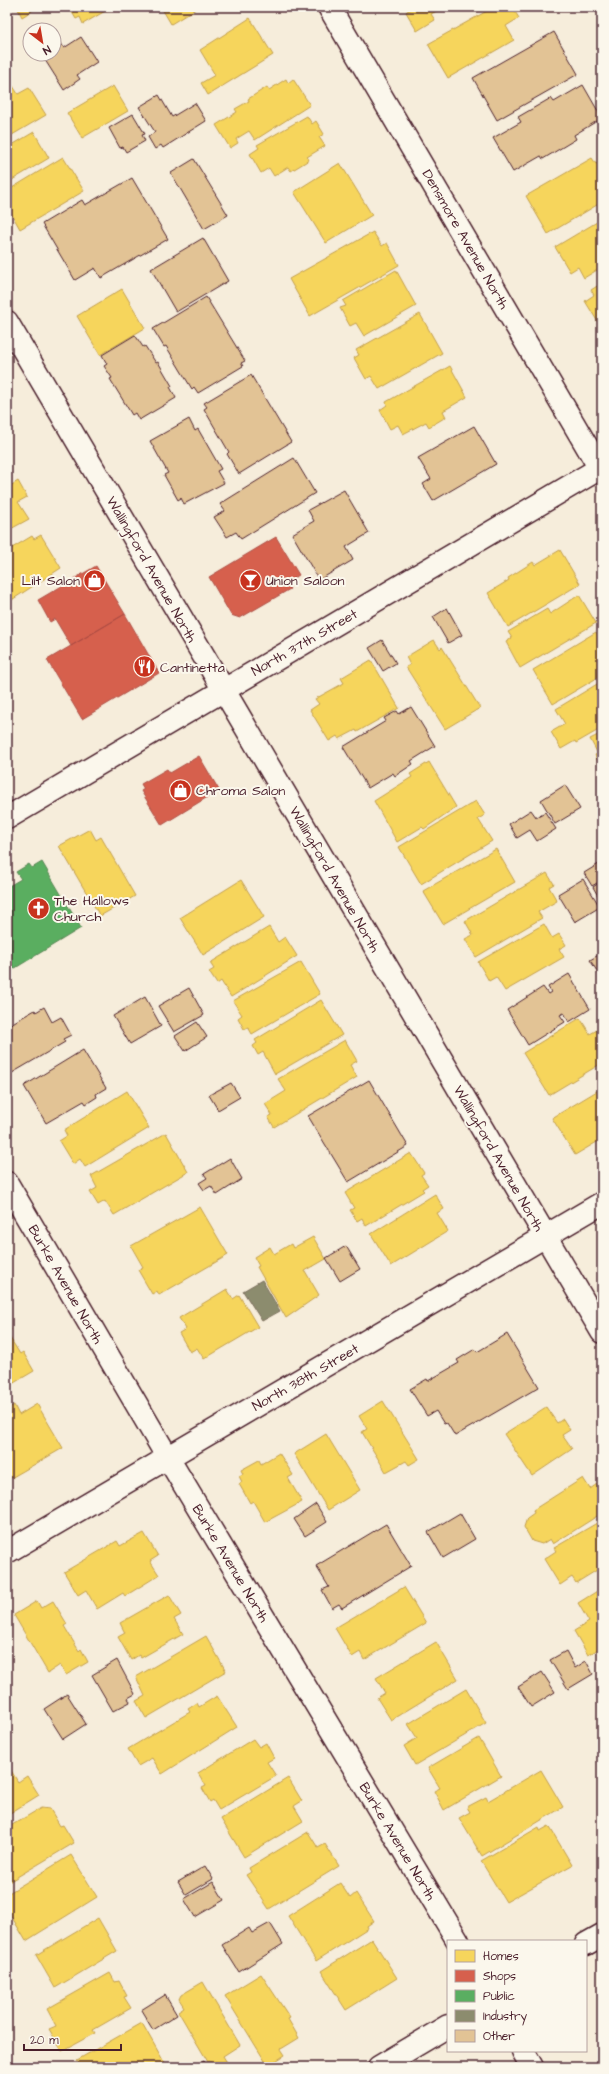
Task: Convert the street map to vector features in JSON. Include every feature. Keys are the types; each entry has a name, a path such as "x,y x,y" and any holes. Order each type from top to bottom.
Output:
{"street":[{"name":"Densmore Avenue North","path":"330,7 601,469"},
{"name":"Wallingford Avenue North","path":"7,322 602,1332"},
{"name":"North 37th Street","path":"7,818 601,469"},
{"name":"Burke Avenue North","path":"7,1183 168,1458 457,1940"},
{"name":"North 38th Street","path":"7,1552 602,1202"},
{"path":"587,1943 602,1935"},
{"path":"379,2067 447,2027"},
{"path":"524,2052 532,2067"}],"building: Homes":[{"path":"17,7 38,7 22,17"},
{"path":"69,7 112,7 83,24 80,17 76,19"},
{"path":"161,7 199,7 171,24"},
{"path":"409,7 444,7 431,14 435,20 417,31 406,12 410,9"},
{"path":"494,7 497,10 502,7 512,7 519,18 506,26 514,40 448,78 428,44"},
{"path":"250,18 273,55 208,95 201,83 215,75 200,50"},
{"path":"286,79 288,83 293,79 310,105 255,140 249,131 236,139 238,143 230,148 216,125 237,112 235,109 249,101 248,99 267,87 269,90"},
{"path":"11,83 18,94 29,88 46,115 7,138 7,85"},
{"path":"113,86 128,111 82,138 67,113"},
{"path":"307,116 312,124 316,121 324,134 319,137 325,146 307,157 309,160 291,171 288,167 274,176 269,168 261,173 250,154 259,148 257,145"},
{"path":"34,132 49,158 7,183 7,148"},
{"path":"63,157 84,191 20,229 7,206 7,191"},
{"path":"592,158 596,164 601,161 602,163 602,202 548,234 526,196"},
{"path":"340,163 372,215 326,243 294,192"},
{"path":"602,219 602,267 584,278 578,267 570,272 555,247"},
{"path":"373,232 382,246 387,243 399,265 310,316 289,279"},
{"path":"396,270 416,306 364,336 356,323 350,326 340,308 346,306 343,301"},
{"path":"602,283 601,327 585,301 594,295 591,290"},
{"path":"122,289 145,328 100,355 77,316"},
{"path":"420,314 442,353 379,389 371,376 366,379 354,358 359,355 356,350"},
{"path":"450,366 467,397 443,411 446,417 429,427 426,422 403,434 398,425 390,429 380,410 387,405 386,402"},
{"path":"7,481 10,486 18,481 27,497 18,502 29,519 7,531"},
{"path":"41,535 61,568 7,603 7,551 32,536 34,539"},
{"path":"560,550 580,584 508,627 488,593 509,580 508,578 533,562 535,565"},
{"path":"579,595 596,623 520,668 506,642 512,638 508,632 547,609 550,614"},
{"path":"596,632 602,641 602,675 553,704 533,670"},
{"path":"434,640 440,649 442,647 480,708 445,729 406,667 410,665 406,657"},
{"path":"371,660 399,708 357,732 356,730 339,739 337,736 329,741 310,710 319,704 315,699 344,683 341,678"},
{"path":"602,681 602,728 576,743 575,741 561,749 551,732 565,724 556,709"},
{"path":"602,733 602,769 595,755 598,754 590,739"},
{"path":"429,762 456,807 424,829 422,827 397,842 374,801 412,777 410,774"},
{"path":"476,801 485,815 478,819 492,841 421,884 399,847"},
{"path":"90,829 96,840 101,837 135,896 100,916 59,846"},
{"path":"496,849 515,882 443,924 423,891"},
{"path":"547,873 554,884 549,887 557,901 538,912 542,918 476,957 465,939 473,935 465,921"},
{"path":"241,880 264,917 203,955 180,918"},
{"path":"544,924 552,938 559,934 566,945 559,949 564,957 505,991 496,977 489,981 478,962"},
{"path":"269,927 278,942 285,937 297,956 231,997 221,981 217,984 209,972 214,969 210,963"},
{"path":"301,962 320,994 252,1034 248,1027 244,1029 238,1018 242,1015 233,1001"},
{"path":"321,1000 342,1035 275,1074 263,1052 258,1055 253,1046 257,1043 255,1040"},
{"path":"580,1018 590,1034 597,1030 602,1038 602,1063 549,1095 523,1053"},
{"path":"345,1040 357,1061 350,1065 357,1077 274,1127 268,1117 272,1115 265,1104 286,1091 278,1079"},
{"path":"602,1088 602,1139 575,1155 552,1118"},
{"path":"127,1091 149,1128 85,1167 80,1159 73,1164 59,1141 67,1136 64,1130"},
{"path":"166,1133 188,1172 114,1215 105,1201 98,1205 90,1192 97,1188 91,1176"},
{"path":"411,1153 424,1173 421,1175 428,1185 422,1189 424,1191 366,1226 362,1218 357,1221 350,1210 354,1208 345,1193"},
{"path":"435,1194 444,1209 437,1213 448,1231 391,1266 371,1234"},
{"path":"200,1207 228,1255 159,1295 157,1291 152,1294 138,1270 143,1267 131,1246"},
{"path":"313,1237 326,1259 305,1271 319,1295 286,1318 257,1267 259,1266 254,1257 270,1247 274,1254 291,1244 293,1248"},
{"path":"227,1289 233,1299 239,1295 258,1327 204,1359 197,1348 190,1352 179,1333 186,1329 179,1318"},
{"path":"7,1323 11,1330 7,1332"},
{"path":"10,1338 20,1354 23,1352 34,1371 7,1387 7,1340"},
{"path":"383,1401 419,1459 409,1465 406,1461 386,1472 362,1432 367,1429 359,1416"},
{"path":"37,1404 63,1448 11,1478 7,1472 7,1409 14,1405 19,1415"},
{"path":"546,1407 557,1423 563,1419 570,1430 562,1435 572,1449 532,1476 504,1434"},
{"path":"326,1434 360,1490 328,1510 294,1454"},
{"path":"279,1453 293,1475 288,1478 302,1502 265,1522 253,1501 250,1503 239,1484 242,1482 239,1476 243,1474 241,1470 259,1460 261,1464"},
{"path":"583,1478 590,1489 597,1484 602,1492 602,1513 553,1544 550,1539 542,1544 532,1541 524,1527 527,1518 534,1513 533,1510"},
{"path":"602,1520 602,1567 576,1583 572,1577 560,1585 544,1559 556,1551 554,1548"},
{"path":"144,1533 158,1556 150,1561 159,1575 125,1596 123,1593 97,1609 86,1590 78,1595 64,1572 117,1541 120,1546"},
{"path":"404,1587 426,1623 364,1660 360,1652 352,1657 335,1628"},
{"path":"602,1588 602,1647 588,1655 574,1631 589,1622 578,1603"},
{"path":"169,1595 181,1615 174,1619 183,1634 141,1658 139,1655 131,1660 118,1637 125,1633 120,1623"},
{"path":"37,1601 41,1608 53,1601 67,1624 64,1626 79,1651 81,1649 88,1662 66,1675 60,1665 48,1673 14,1615"},
{"path":"206,1636 226,1671 146,1718 136,1701 145,1696 136,1677"},
{"path":"436,1642 458,1679 391,1720 377,1698 385,1693 376,1678"},
{"path":"466,1689 486,1723 415,1765 404,1746 417,1738 408,1724"},
{"path":"217,1696 237,1727 162,1774 152,1758 138,1766 128,1749 190,1712 188,1709 197,1703 199,1707"},
{"path":"479,1738 501,1776 444,1810 434,1791 440,1788 428,1768"},
{"path":"253,1739 259,1747 266,1743 274,1758 267,1762 276,1776 219,1810 213,1800 210,1802 202,1788 206,1786 198,1773"},
{"path":"7,1764 18,1782 27,1776 39,1795 7,1815"},
{"path":"541,1770 563,1807 482,1856 459,1818 470,1812 467,1807 486,1797 488,1801"},
{"path":"288,1778 302,1801 294,1806 303,1821 244,1857 221,1819"},
{"path":"41,1808 50,1809 60,1826 63,1825 74,1843 7,1883 7,1828"},
{"path":"549,1826 572,1865 506,1902 481,1861 539,1827 540,1831"},
{"path":"308,1832 318,1848 325,1844 339,1866 269,1909 246,1875 251,1872 249,1868"},
{"path":"71,1855 97,1897 26,1941 7,1909 7,1894"},
{"path":"340,1883 350,1898 356,1893 374,1921 367,1926 368,1928 316,1961 288,1916"},
{"path":"98,1918 117,1951 55,1988 36,1955"},
{"path":"372,1939 397,1978 346,2010 321,1971"},
{"path":"110,1973 115,1982 119,1981 127,1996 124,1997 131,2008 93,2030 95,2033 62,2051 49,2029 56,2026 47,2009"},
{"path":"261,1974 290,2018 288,2019 299,2038 281,2049 285,2055 268,2066 225,1996"},
{"path":"203,1982 240,2045 223,2056 228,2064 223,2067 213,2067 210,2061 208,2062 178,2011 184,2007 179,1999 181,1995"},
{"path":"142,2023 164,2062 154,2067 81,2067 77,2060"}],"building: Shops":[{"name":"Union Saloon","path":"276,537 299,575 286,583 290,589 240,618 231,615 209,577"},
{"path":"96,566 125,614 71,646 55,619 50,622 38,600"},
{"path":"125,614 159,673 82,719 47,660"},
{"name":"Chroma Salon","path":"199,756 219,790 162,825 141,791 144,789 141,784 167,769 170,773"}],"building: Public":[{"name":"The Hallows Church","path":"42,862 81,928 7,973 7,887 21,879 16,872 29,864 32,868"}],"building: Industry":[{"path":"262,1280 280,1311 262,1321 243,1291"}],"building: Other":[{"path":"554,32 578,74 497,120 473,78"},
{"path":"81,37 97,62 77,75 80,79 64,90 46,62 62,62 62,45 64,48"},
{"path":"583,85 602,118 574,135 576,139 543,159 541,156 513,172 493,138 521,122 518,117 551,98 554,102"},
{"path":"159,95 172,117 195,103 206,121 163,148 161,145 155,149 148,137 155,132 139,107"},
{"path":"133,114 145,134 142,135 145,141 126,152 123,147 120,148 109,128"},
{"path":"194,159 228,215 204,229 171,173"},
{"path":"132,178 168,239 101,278 95,268 75,280 42,224 82,200 85,205"},
{"path":"203,238 228,281 176,312 151,269"},
{"path":"206,297 245,361 241,363 243,366 198,393 194,387 192,389 166,346 164,347 153,329"},
{"path":"135,335 143,347 145,346 156,363 158,362 172,386 170,387 176,398 139,420 135,413 132,415 110,379 112,378 104,366 107,364 102,355"},
{"path":"251,375 291,442 239,474 227,454 229,452 204,409 207,407 204,403"},
{"path":"189,419 195,431 198,429 221,469 217,471 224,483 184,504 181,498 178,500 164,475 168,473 150,441"},
{"path":"474,426 496,464 433,501 423,484 431,479 418,458"},
{"path":"294,458 315,493 241,539 236,532 227,537 214,517 225,511 220,504"},
{"path":"344,490 369,533 346,547 353,560 319,580 292,534 314,521 308,510"},
{"path":"447,608 462,635 448,643 433,617"},
{"path":"382,640 396,663 383,671 369,648"},
{"path":"411,707 435,746 411,761 413,764 395,776 393,773 368,788 343,747 386,721 384,718 397,711 399,714"},
{"path":"565,785 580,809 555,824 541,800"},
{"path":"531,810 536,817 545,812 556,829 537,841 530,830 517,838 509,824"},
{"path":"602,862 602,880 592,886 584,873"},
{"path":"583,879 600,907 575,922 558,894"},
{"path":"602,881 602,903 593,887"},
{"path":"602,953 602,979 590,960"},
{"path":"569,974 590,1009 569,1022 564,1013 560,1015 565,1022 528,1045 507,1010 543,987 548,994 551,992 548,987"},
{"path":"189,988 204,1015 174,1032 158,1006"},
{"path":"145,997 161,1026 130,1044 113,1016"},
{"path":"44,1007 52,1022 61,1017 71,1035 63,1039 65,1042 7,1076 7,1026 35,1010 36,1012"},
{"path":"197,1022 207,1037 185,1051 175,1036"},
{"path":"83,1050 106,1088 96,1094 97,1097 86,1104 84,1101 46,1123 24,1086"},
{"path":"369,1080 408,1146 348,1182 308,1116"},
{"path":"231,1083 240,1097 218,1110 209,1095"},
{"path":"230,1158 242,1179 217,1195 211,1186 204,1190 199,1183 207,1178 204,1174"},
{"path":"346,1246 360,1269 340,1281 326,1258"},
{"path":"507,1334 539,1387 455,1436 447,1423 444,1424 436,1411 427,1416 410,1389 427,1379 428,1381 459,1363 457,1360 475,1349 477,1352"},
{"path":"316,1504 327,1522 305,1536 294,1519"},
{"path":"460,1513 475,1539 443,1558 428,1532"},
{"path":"386,1524 411,1566 342,1608 339,1604 332,1608 322,1590 329,1587 316,1566"},
{"path":"566,1651 575,1668 586,1661 593,1674 568,1689 550,1660"},
{"path":"117,1660 135,1694 128,1698 130,1702 113,1711 92,1675"},
{"path":"542,1672 555,1692 531,1707 518,1687"},
{"path":"67,1694 86,1724 63,1739 44,1709"},
{"path":"205,1866 213,1879 186,1895 178,1882"},
{"path":"213,1882 224,1900 195,1917 184,1899"},
{"path":"270,1923 283,1944 239,1972 222,1945 249,1928 252,1933"},
{"path":"165,1995 177,2015 153,2030 141,2010"},
{"path":"204,2061 207,2067 194,2067"}],"place":[{"name":"Lilt Salon","path":"95,580"},
{"name":"Union Saloon","path":"251,580"},
{"name":"Cantinetta","path":"144,667"},
{"name":"Chroma Salon","path":"180,790"},
{"name":"The Hallows Church","path":"38,908"}]}
